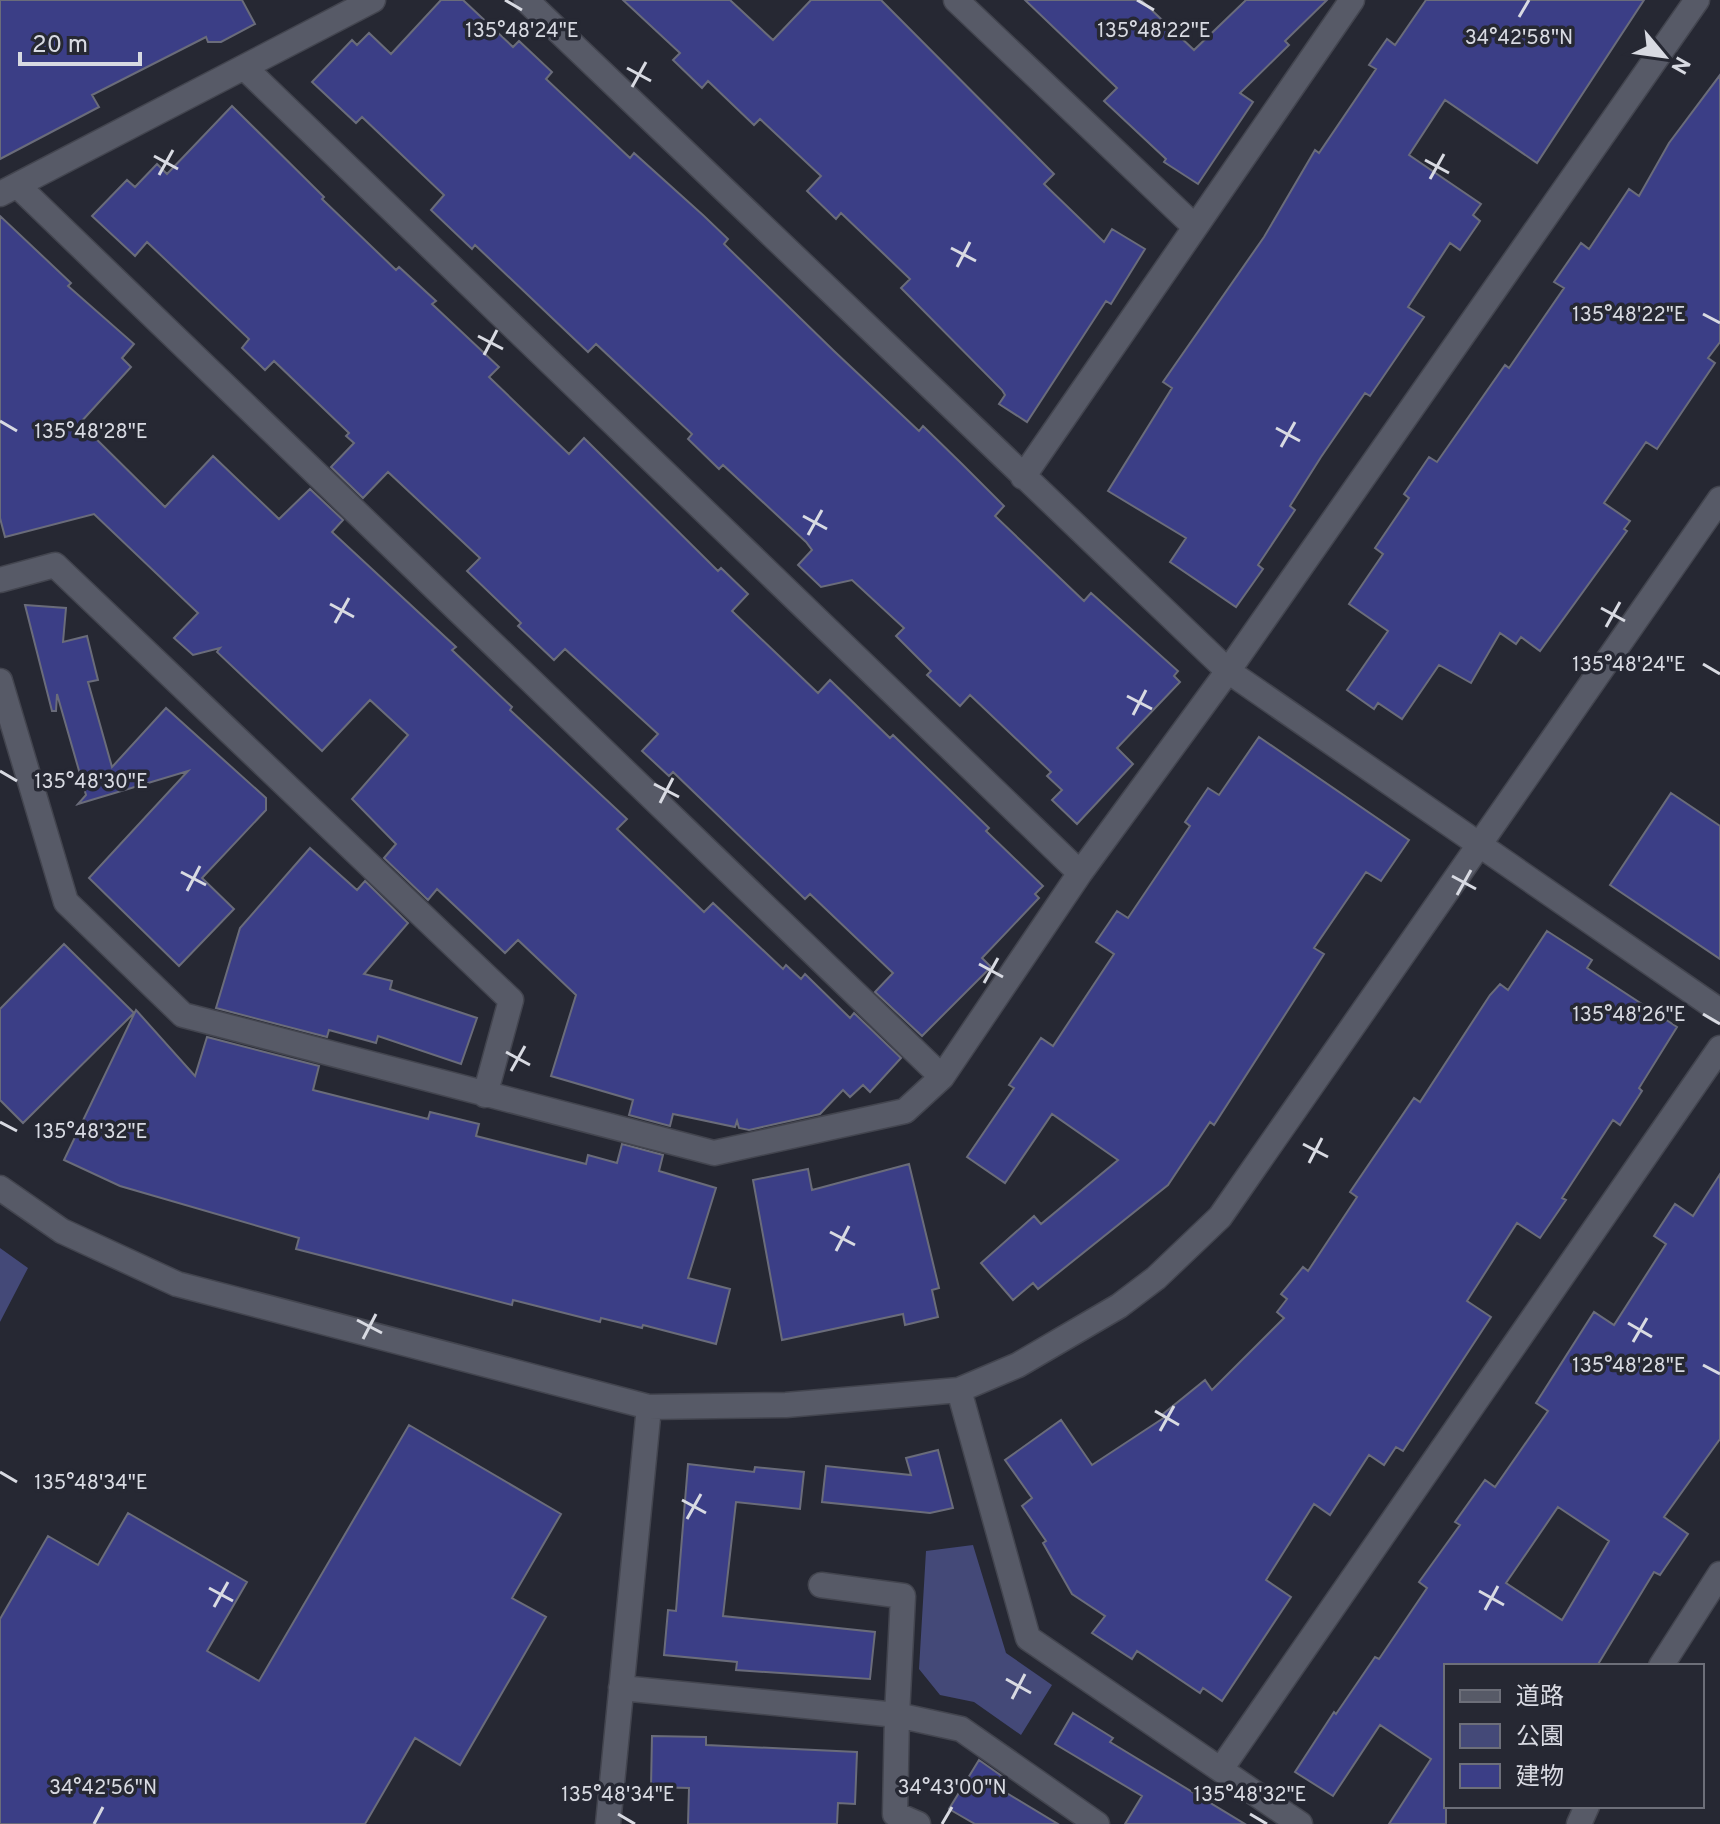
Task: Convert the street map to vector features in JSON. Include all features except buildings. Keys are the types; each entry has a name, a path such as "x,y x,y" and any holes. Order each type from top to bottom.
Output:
{"street":[{"path":"373,0 246,69 9,190 942,1077"},
{"path":"526,0 1228,671 1720,1011"},
{"path":"956,0 1194,226"},
{"path":"1023,477 1352,0"},
{"path":"0,681 66,902 183,1015 714,1153 905,1111 942,1077 1080,873 1228,671 1697,0"},
{"path":"246,69 1080,873"},
{"path":"0,1188 62,1231 177,1284 649,1407 786,1405 959,1390 1056,1345 1119,1306 1156,1278 1220,1217 1720,499"},
{"path":"0,580 55,565 511,1000 485,1095"},
{"path":"1221,1769 1720,1048"},
{"path":"959,1390 1028,1638 1300,1824"},
{"path":"608,1824 649,1407"},
{"path":"1662,1664 1720,1574"},
{"path":"821,1585 903,1596 894,1819 918,1824"},
{"path":"621,1688 897,1715 961,1729 1097,1824"}],"green space":[{"path":"0,1248 28,1268 0,1322"},
{"path":"973,1545 1006,1653 1052,1685 1021,1735 974,1702 940,1695 919,1669 926,1551"}]}
